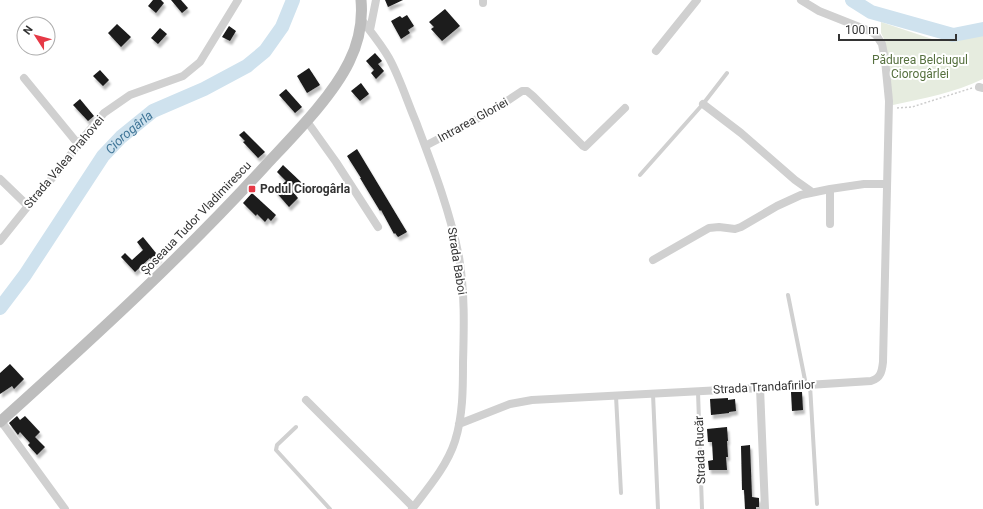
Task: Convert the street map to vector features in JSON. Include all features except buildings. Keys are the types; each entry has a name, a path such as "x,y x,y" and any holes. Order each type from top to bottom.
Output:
{"main road":[{"name":"Șoseaua Tudor Vladimirescu","path":"1,421 111,321 176,258 249,184 306,120 335,85 349,63 356,44 361,19 361,0"}],"street":[{"name":"Strada Valea Prahovei","path":"0,241 61,168 78,144 104,113 130,95 183,76 200,62 238,0"},
{"path":"370,30 376,0"},
{"path":"656,51 697,0"},
{"name":"Strada Trandafirilor","path":"459,424 510,404 532,400 698,392 871,381 877,378 882,370 888,184 889,109 885,60 882,44 880,39 872,32 819,11 801,0"},
{"name":"Strada Baboi","path":"361,19 370,30 395,70 425,146 450,217 459,258 463,290 463,375 459,424 449,456 436,477 412,508"},
{"path":"24,78 78,144"},
{"name":"Intrarea Gloriei","path":"425,146 492,111 522,91 527,91 533,96 585,147 625,108"},
{"path":"703,104 741,133 795,180 812,192"},
{"path":"306,120 336,162 378,227"},
{"path":"0,179 28,206"},
{"path":"653,260 708,228 720,227 734,229 741,227 777,206 801,195 864,184 888,184"},
{"path":"830,189 830,224"},
{"path":"760,388 765,509"},
{"path":"306,400 412,508"},
{"path":"1,421 65,509"}],"lane":[{"path":"640,175 703,104 727,73"},
{"path":"788,295 808,385 817,504"},
{"name":"Strada Rucăr","path":"698,392 702,509"},
{"path":"653,394 658,509"},
{"path":"616,396 621,493"},
{"path":"296,427 277,445 276,450 330,509"}],"path":[{"path":"889,109 912,107 981,87"}],"green space":[{"name":"Pădurea Belciugul Ciorogârlei","path":"881,22 935,40 955,39 983,33 983,79 950,92 893,105 885,41 881,33"}],"waterway":[{"name":"Ciorogârla","path":"0,308 25,275 103,156 121,137 153,111 204,89 247,66 265,51 282,27 293,0"},
{"name":"Ciorogârla","path":"852,0 871,12 953,35 983,29"}],"place":[{"name":"Podul Ciorogârla","path":"252,189"}]}
